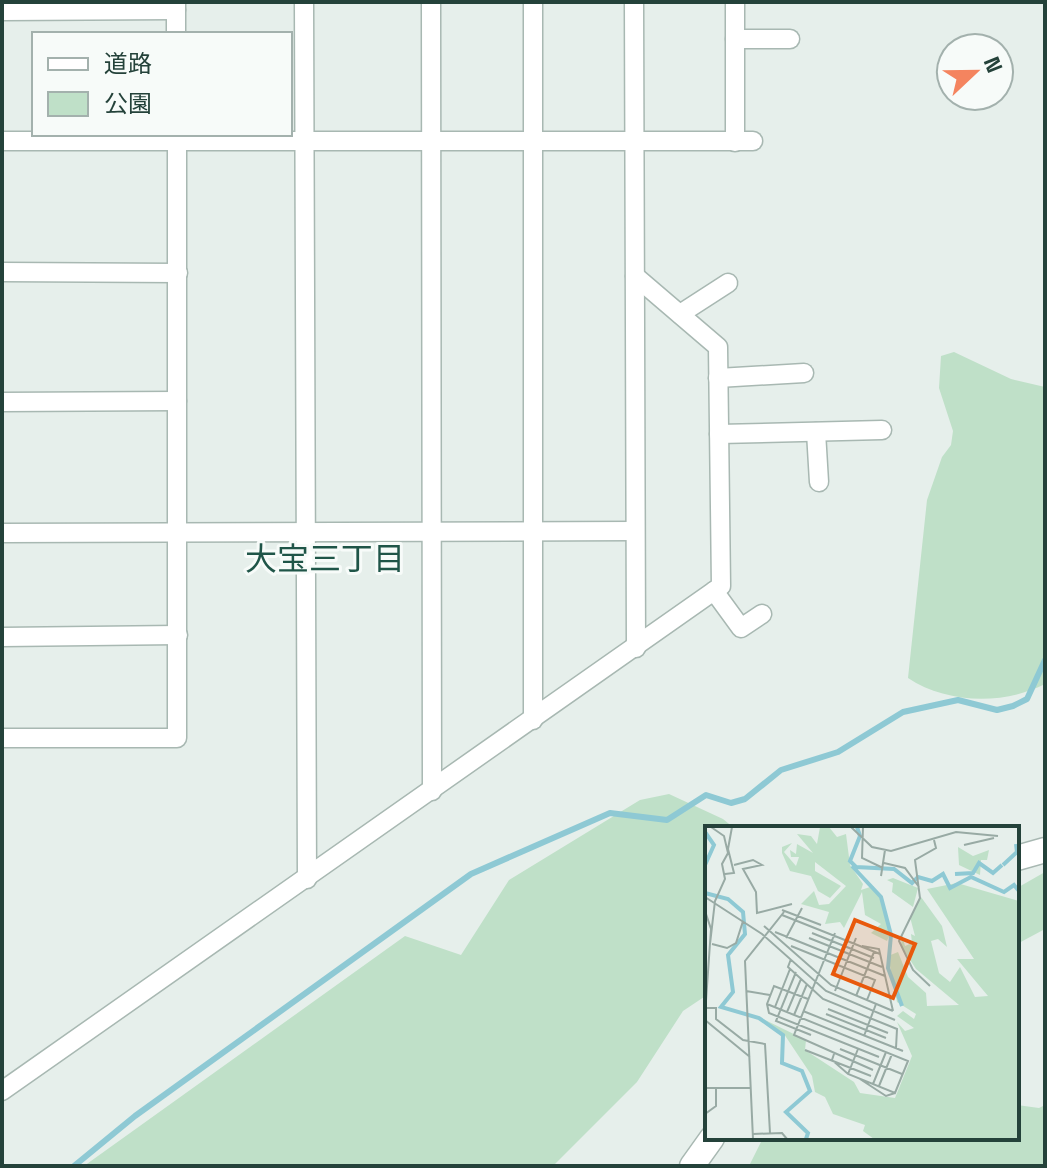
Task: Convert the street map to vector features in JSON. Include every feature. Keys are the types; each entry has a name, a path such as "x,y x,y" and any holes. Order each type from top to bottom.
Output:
{"street":[{"path":"304,2 307,879"},
{"path":"431,2 432,791"},
{"path":"533,2 533,720"},
{"path":"634,2 636,648"},
{"path":"2,141 177,138 304,142 744,142 735,2"},
{"path":"2,11 176,6 176,32"},
{"path":"735,39 790,39"},
{"path":"2,738 177,738 177,138"},
{"path":"2,272 178,273"},
{"path":"2,1091 721,586 718,347 635,276"},
{"path":"680,314 728,283"},
{"path":"718,378 804,373"},
{"path":"2,402 177,401"},
{"path":"719,434 882,430"},
{"path":"816,432 819,482"},
{"path":"2,533 635,531"},
{"path":"714,591 741,628 762,614"},
{"path":"2,637 178,635"},
{"path":"1019,857 1045,850"},
{"path":"692,1166 711,1140"}],"green space":[{"path":"954,352 1011,379 1045,387 1045,684 1012,696 958,697 923,687 908,678 927,500 942,457 951,445 953,431 939,388 941,356"},
{"path":"669,794 732,826 705,826 705,996 683,1011 637,1082 553,1166 84,1166 405,936 461,955 509,880 640,800"},
{"path":"1045,872 1045,929 1019,943 1019,887"},
{"path":"1019,1105 1039,1108 1045,1105 1045,1166 749,1166 762,1140 1019,1140"}],"waterway":[{"path":"74,1166 135,1116 471,874 610,813 667,820 706,795 731,803 745,799 781,770 838,752 903,712 958,700 997,710 1013,706 1027,699 1045,660"}],"district":[{"name":"大宝三丁目","path":"325,559"}]}
